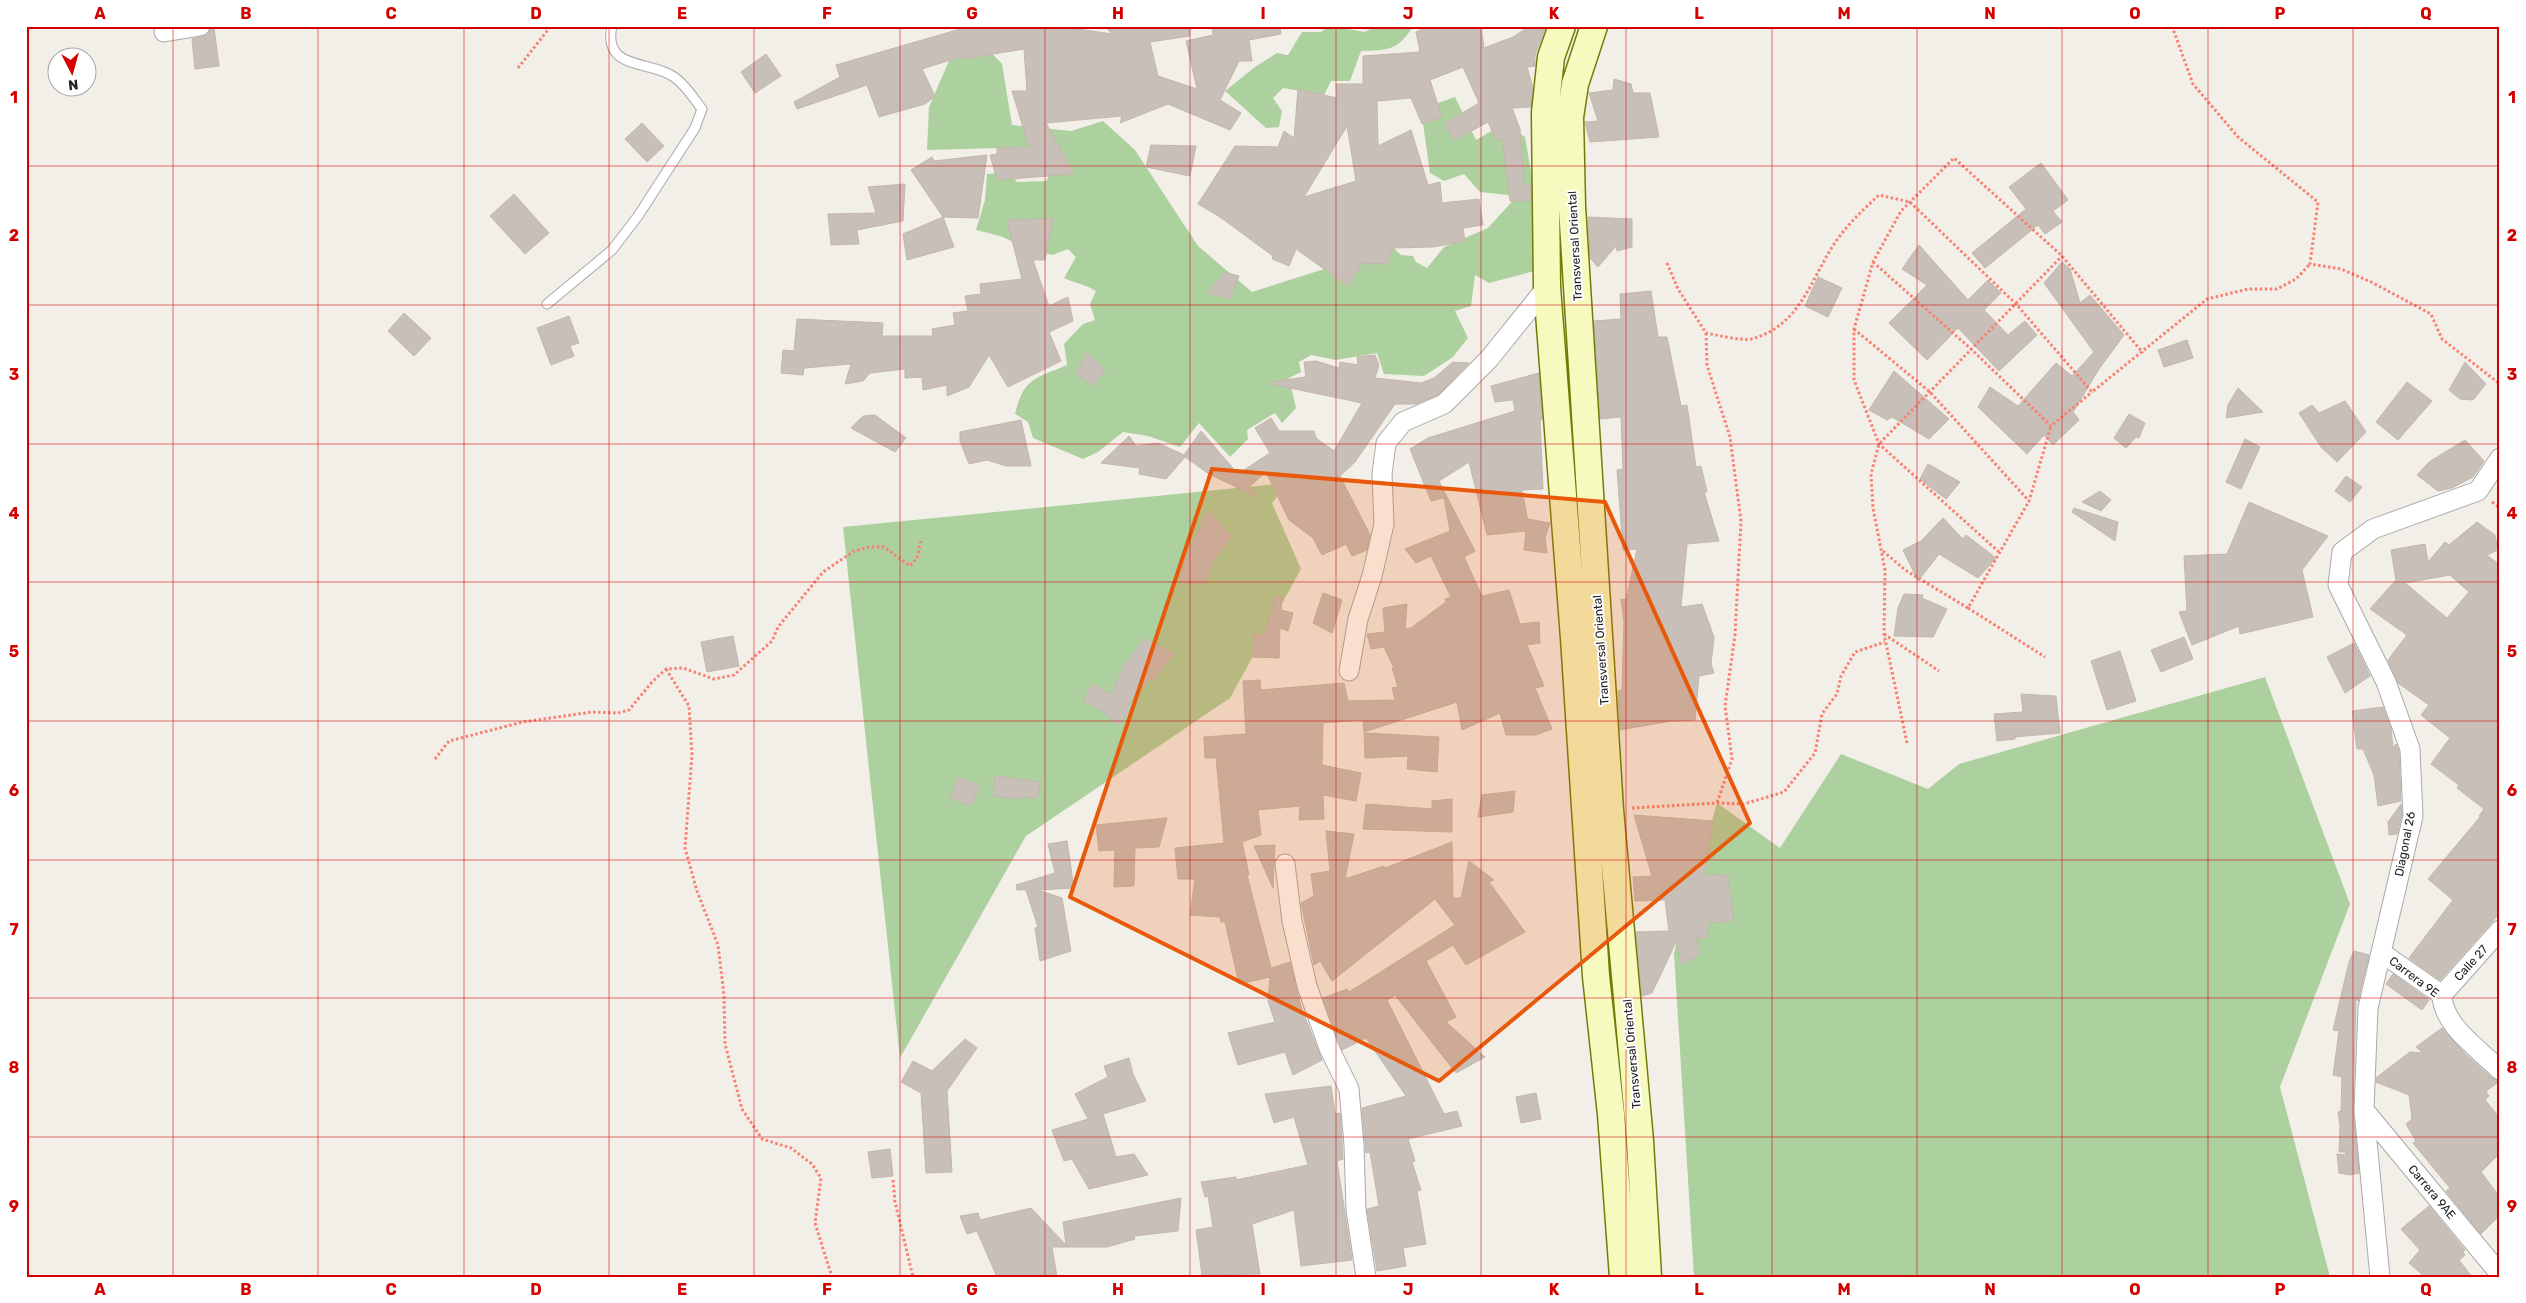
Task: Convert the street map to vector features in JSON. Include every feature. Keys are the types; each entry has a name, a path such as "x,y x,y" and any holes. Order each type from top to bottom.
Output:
{"main road":[{"name":"Transversal Oriental","path":"1562,26 1551,57 1545,112 1547,287 1640,1141 1648,1277"},
{"name":"Transversal Oriental","path":"1594,26 1575,84 1570,118 1570,137 1602,800 1596,976 1611,1114 1622,1277"}],"street":[{"path":"164,32 200,26"},
{"path":"1350,671 1358,619 1372,576 1384,524 1382,474 1386,443 1403,422 1444,404 1489,359 1547,287"},
{"name":"Diagonal 26","path":"2380,1277 2364,1110 2368,1008 2413,816 2410,749 2386,682 2338,585 2342,552 2373,529 2478,491 2500,458"},
{"path":"1285,864 1292,921 1307,986 1329,1048 1349,1090 1354,1145 1356,1210 1366,1277"},
{"name":"Calle 27","path":"2442,995 2500,930"},
{"name":"Carrera 9E","path":"2382,952 2442,995 2442,1008 2448,1019 2500,1070"},
{"name":"Carrera 9AE","path":"2364,1110 2500,1274"}],"lane":[{"path":"547,304 612,250 638,216 695,128 702,109 674,76 632,63 615,53 609,39 612,26"}],"path":[{"path":"518,68 551,26"},
{"path":"1968,608 2029,501 2051,426 2207,299 2248,289 2276,289 2296,279 2310,264 2318,202 2238,137 2193,84 2172,26"},
{"path":"1999,552 1879,444 1854,380 1854,329 1873,262 1901,211 1954,158 2062,256 2143,353"},
{"path":"1706,333 1750,339 1776,328 1802,304 1838,238 1856,216 1879,195 1910,202 2016,304 2092,392"},
{"path":"1907,743 1884,634 1885,570 1883,551 1873,508 1871,474 1879,444 2062,256"},
{"path":"1873,262 1972,350 2051,426"},
{"path":"1667,263 1678,289 1706,333 1707,365 1730,437 1741,520 1735,635 1725,706 1732,759 1717,803"},
{"path":"2310,264 2341,269 2373,283 2431,314 2442,338 2500,384"},
{"path":"1854,329 1930,392 2029,501"},
{"path":"435,759 449,742 523,722 592,712 618,713 629,710 652,682 666,669 683,668 714,678 734,675 772,641 778,627 823,572 854,552 870,547 884,547 910,566 917,558 921,540"},
{"path":"1883,551 1905,570 2045,657"},
{"path":"1884,634 1939,671"},
{"path":"1602,800 1744,804 1784,792 1815,753 1822,714 1837,694 1841,676 1855,652 1886,642"},
{"path":"666,669 689,706 692,755 685,848 697,891 718,945 724,995 725,1044 742,1109 762,1139 791,1148 812,1164 821,1178 815,1222 832,1277"},
{"path":"893,1180 895,1202 913,1277"}],"highlighted area":[{"path":"1212,469 1605,502 1750,823 1439,1081 1070,897"}],"green space":[{"path":"1329,26 1365,32 1375,26 1413,26 1408,34 1392,48 1361,51 1350,81 1331,81 1324,95 1283,88 1273,98 1282,111 1279,127 1266,128 1225,91 1255,67 1277,53 1288,55 1302,32 1321,32"},
{"path":"979,40 1002,64 1012,125 1071,131 1103,121 1135,150 1198,246 1252,292 1393,247 1401,255 1413,256 1416,262 1427,268 1444,247 1488,228 1517,196 1480,192 1464,174 1444,181 1430,173 1421,109 1455,97 1476,140 1505,123 1525,137 1533,184 1570,217 1564,263 1489,283 1475,275 1471,306 1455,311 1468,338 1453,357 1424,376 1384,374 1377,353 1336,360 1311,355 1299,362 1301,372 1289,378 1296,408 1282,423 1275,413 1247,430 1248,439 1230,457 1199,423 1180,447 1148,436 1123,432 1098,452 1083,459 1033,438 1028,422 1015,414 1022,393 1032,381 1067,365 1064,344 1083,324 1095,320 1090,304 1096,291 1064,278 1076,257 1068,249 1052,255 1030,249 1000,236 976,230 985,200 987,174 1010,172 1017,182 1046,181 1055,166 1031,147 927,150 929,107 955,47"},
{"path":"1288,483 1272,503 1301,569 1230,698 1026,836 900,1058 843,527"},
{"path":"2265,677 2350,904 2280,1087 2330,1277 1694,1277 1674,953 1717,803 1780,848 1841,754 1928,789 1959,764"}],"building":[{"path":"959,26 1057,26 1112,34 1105,26 1190,26 1190,36 1150,42 1158,76 1197,89 1186,41 1213,35 1212,26 1280,26 1281,34 1249,40 1252,61 1239,61 1220,100 1241,113 1230,130 1168,104 1120,123 1122,116 1046,123 1074,174 997,180 990,155 997,154 997,148 1029,147 1012,91 1027,91 1024,49 963,59 963,56 922,69 935,96 925,104 879,117 867,85 797,109 794,102 840,77 836,65 960,29"},
{"path":"1428,26 1481,26 1484,48 1513,37 1530,26 1546,26 1535,55 1535,66 1527,67 1533,88 1531,107 1512,108 1520,129 1524,185 1531,184 1531,201 1510,201 1502,139 1496,140 1488,122 1455,140 1444,124 1479,103 1463,67 1430,80 1442,117 1422,124 1411,98 1377,101 1378,146 1411,130 1428,185 1440,182 1442,203 1479,199 1483,225 1463,228 1465,241 1433,247 1393,248 1388,264 1362,263 1348,286 1296,249 1289,266 1272,259 1273,256 1220,217 1198,204 1235,146 1278,147 1284,131 1294,138 1298,89 1337,98 1336,84 1363,84 1363,56 1420,52 1416,32","holes":["1347,126 1356,181 1304,197"]},
{"path":"211,28 214,28 219,66 195,69 192,39 207,35"},
{"path":"766,54 781,76 755,93 741,72"},
{"path":"1614,79 1631,84 1633,93 1650,93 1659,137 1590,142 1585,122 1598,121 1589,93 1613,90"},
{"path":"642,123 664,146 647,162 625,139"},
{"path":"1151,145 1196,146 1190,176 1146,167"},
{"path":"987,155 978,218 943,217 911,170 932,157 934,161"},
{"path":"2041,163 2068,200 2053,211 2062,222 2045,234 2038,225 1985,268 1972,253 2026,209 2009,187"},
{"path":"905,184 903,221 857,230 859,244 831,245 828,214 876,213 868,187"},
{"path":"514,194 549,233 525,254 490,216"},
{"path":"943,217 954,247 907,260 903,234"},
{"path":"1588,217 1632,219 1632,247 1617,251 1616,246 1598,267 1590,258"},
{"path":"1020,218 1020,220 1053,218 1045,260 1033,260 1049,306 1068,297 1073,321 1049,332 1061,361 1008,387 989,355 969,387 947,396 947,385 923,390 922,377 905,378 905,369 870,373 863,381 845,384 851,364 804,368 803,375 781,373 783,350 794,351 797,319 883,323 882,336 933,336 932,329 955,325 953,313 968,311 965,296 981,294 980,284 1022,279 1007,221"},
{"path":"1919,245 1968,300 1988,280 2001,293 1984,310 2008,335 2025,321 2037,335 1999,371 1958,328 1927,360 1889,323 1927,285 1902,269"},
{"path":"2062,262 2070,269 2080,303 2090,295 2124,335 2099,369 2073,412 2079,420 2053,445 2044,435 2027,454 1978,407 1990,387 2018,406 2056,363 2072,376 2094,352 2044,283"},
{"path":"1225,272 1239,276 1230,299 1207,293"},
{"path":"1818,277 1842,288 1828,317 1805,306"},
{"path":"1651,291 1658,337 1667,337 1681,406 1687,405 1696,467 1701,466 1707,492 1704,492 1719,541 1687,544 1681,607 1702,604 1714,637 1711,664 1714,673 1699,676 1695,720 1671,721 1620,730 1618,691 1622,690 1624,622 1621,599 1626,600 1637,549 1623,550 1617,470 1623,469 1621,417 1600,419 1594,321 1621,319 1620,294"},
{"path":"404,313 431,338 414,356 388,331"},
{"path":"569,316 579,343 570,346 574,356 551,365 537,328"},
{"path":"2187,340 2193,358 2164,367 2158,350"},
{"path":"1087,352 1105,370 1093,386 1076,374"},
{"path":"1375,355 1379,365 1375,378 1421,383 1434,378 1453,362 1469,363 1438,395 1416,404 1395,404 1355,462 1340,476 1370,535 1367,550 1352,556 1346,544 1322,555 1313,538 1289,520 1266,472 1249,487 1257,497 1209,474 1185,457 1166,479 1139,474 1140,468 1101,463 1129,436 1136,446 1158,443 1184,455 1201,431 1238,474 1270,453 1255,428 1271,418 1279,431 1314,431 1316,438 1334,451 1362,403 1271,384 1271,382 1306,377 1304,362 1316,361 1339,368 1340,362 1358,365 1357,357"},
{"path":"2465,362 2486,384 2473,400 2460,399 2449,390"},
{"path":"1894,371 1949,419 1929,439 1892,417 1887,420 1869,410"},
{"path":"1539,373 1543,489 1522,490 1528,522 1528,519 1550,523 1545,538 1547,553 1524,550 1526,531 1487,535 1469,462 1439,481 1447,497 1431,501 1410,449 1428,438 1515,411 1513,400 1495,402 1491,386"},
{"path":"2407,382 2432,401 2398,440 2376,422"},
{"path":"2238,388 2263,412 2226,418 2228,405"},
{"path":"2345,401 2366,432 2337,462 2321,447 2299,413 2312,405 2319,413"},
{"path":"2129,414 2145,423 2139,438 2136,437 2126,448 2114,438"},
{"path":"875,415 906,438 895,452 851,428 863,416"},
{"path":"1021,420 1031,466 1006,466 987,460 969,464 960,441 960,432"},
{"path":"2245,439 2260,447 2241,489 2226,482"},
{"path":"2465,440 2484,461 2473,477 2452,488 2438,491 2417,475 2429,462"},
{"path":"1928,464 1960,482 1946,499 1920,479"},
{"path":"2346,476 2362,487 2350,502 2335,491"},
{"path":"2100,491 2111,500 2101,511 2082,502"},
{"path":"1447,497 1475,551 1464,557 1482,596 1509,590 1520,624 1539,622 1540,643 1527,645 1544,686 1535,688 1552,729 1536,735 1506,735 1500,713 1462,730 1457,702 1364,732 1363,720 1323,723 1322,765 1361,773 1356,801 1323,795 1324,819 1299,820 1300,806 1258,810 1261,835 1242,842 1249,875 1247,875 1271,968 1290,962 1301,1007 1322,1060 1293,1075 1285,1052 1238,1065 1228,1033 1275,1022 1268,1001 1270,977 1239,984 1225,922 1221,922 1220,917 1190,915 1195,879 1178,879 1175,848 1224,843 1216,758 1205,758 1204,737 1246,734 1243,681 1260,680 1261,690 1344,683 1348,701 1395,700 1392,688 1398,687 1392,668 1394,668 1384,647 1371,649 1367,634 1385,632 1383,608 1407,604 1405,629 1411,628 1446,602 1445,599 1451,597 1431,556 1416,563 1405,549 1450,531 1444,498"},
{"path":"2249,502 2328,536 2302,570 2313,617 2240,634 2239,626 2192,645 2179,612 2187,611 2184,556 2227,554"},
{"path":"2074,508 2118,522 2115,541 2072,512"},
{"path":"1208,511 1231,536 1212,563 1204,584 1179,582 1186,556"},
{"path":"1943,518 1963,539 1966,535 1996,558 1978,578 1939,554 1918,581 1903,550 1921,541"},
{"path":"2477,522 2495,535 2498,550 2487,555 2500,565 2500,913 2440,980 2409,958 2453,900 2428,879 2480,817 2484,809 2457,788 2459,785 2431,764 2450,738 2421,715 2429,705 2398,683 2388,660 2407,635 2370,609 2396,580 2391,550 2425,544 2428,562 2445,542 2449,545","holes":["2450,575 2469,592 2447,618 2405,583"]},
{"path":"1323,593 1342,600 1332,633 1313,623"},
{"path":"1904,594 1923,595 1922,598 1947,609 1933,637 1894,636 1898,608"},
{"path":"1276,596 1282,597 1281,610 1293,613 1288,631 1280,628 1279,658 1253,657 1254,634 1264,635"},
{"path":"733,636 739,666 707,672 701,642"},
{"path":"2184,637 2193,659 2161,672 2151,650"},
{"path":"1144,638 1174,653 1154,680 1150,678 1128,704 1132,708 1119,725 1099,709 1083,701 1092,684 1111,694 1125,664"},
{"path":"2354,643 2370,676 2345,693 2327,657"},
{"path":"2120,651 2136,701 2107,710 2091,661"},
{"path":"2021,694 2056,696 2060,733 2015,737 2015,739 1997,741 1994,714 2023,712"},
{"path":"2383,707 2391,729 2393,748 2396,744 2399,751 2401,801 2378,806 2374,775 2363,749 2357,749 2352,711"},
{"path":"1364,733 1439,737 1437,772 1407,769 1408,756 1365,758"},
{"path":"995,776 1041,782 1037,799 1019,796 1019,799 993,796"},
{"path":"958,777 980,785 972,806 950,798"},
{"path":"1515,791 1513,812 1478,817 1482,795"},
{"path":"1452,799 1452,832 1363,829 1366,804 1432,809 1432,801"},
{"path":"2401,804 2402,815 2397,834 2389,835 2388,822"},
{"path":"1634,815 1713,821 1705,874 1728,876 1734,920 1709,923 1706,938 1696,938 1700,954 1682,965 1676,942 1652,993 1642,996 1636,932 1669,931 1665,900 1635,901 1633,877 1652,876"},
{"path":"1167,818 1159,847 1135,848 1134,886 1114,887 1115,850 1099,851 1096,825"},
{"path":"1326,831 1354,834 1345,879 1384,866 1385,868 1452,842 1453,898 1461,898 1469,861 1494,880 1489,882 1525,932 1466,965 1453,945 1426,961 1456,1017 1446,1022 1485,1057 1456,1073 1395,995 1387,1000 1444,1114 1457,1111 1462,1126 1408,1139 1415,1161 1412,1162 1421,1190 1417,1191 1426,1244 1403,1248 1406,1266 1377,1271 1367,1209 1379,1206 1370,1152 1366,1153 1362,1108 1406,1096 1366,1038 1342,1050 1323,998 1347,989 1349,992 1455,925 1435,899 1332,981 1320,961 1314,965 1301,903 1314,896 1311,874 1330,871"},
{"path":"1067,841 1074,888 1038,890 1062,898 1071,951 1040,961 1035,928 1038,927 1026,890 1017,890 1016,885 1055,873 1048,844"},
{"path":"1275,845 1274,865 1273,888 1254,846"},
{"path":"2354,951 2369,955 2358,1001 2356,999 2353,1110 2359,1173 2350,1175 2339,1173 2337,1154 2346,1155 2345,1152 2339,1152 2340,1126 2338,1112 2341,1111 2342,1077 2333,1075 2339,1031 2333,1030 2349,962"},
{"path":"2393,974 2429,1000 2422,1010 2386,984"},
{"path":"2442,1028 2465,1054 2492,1078 2500,1081 2486,1091 2489,1096 2485,1100 2500,1118 2500,1153 2481,1172 2500,1197 2500,1215 2481,1234 2446,1191 2450,1188 2413,1143 2416,1141 2406,1124 2412,1119 2409,1095 2376,1082 2377,1077 2410,1052 2423,1053 2416,1047"},
{"path":"965,1039 977,1048 947,1091 952,1172 926,1173 921,1093 901,1082 913,1061 932,1071"},
{"path":"1129,1058 1133,1074 1146,1101 1103,1114 1116,1157 1134,1154 1148,1175 1089,1189 1072,1159 1064,1161 1052,1130 1088,1119 1075,1094 1108,1077 1104,1066"},
{"path":"1331,1086 1335,1114 1340,1113 1343,1159 1337,1161 1352,1260 1301,1266 1294,1210 1252,1224 1260,1274 1202,1275 1196,1230 1213,1227 1208,1196 1205,1197 1201,1182 1236,1177 1236,1180 1308,1165 1294,1117 1274,1123 1265,1094"},
{"path":"1536,1093 1541,1119 1521,1123 1516,1097"},
{"path":"890,1149 893,1176 872,1178 868,1152"},
{"path":"1181,1198 1178,1231 1134,1236 1135,1239 1107,1247 1052,1247 1057,1277 997,1277 977,1231 967,1234 960,1216 978,1213 980,1220 1031,1208 1066,1245 1063,1222"},
{"path":"2429,1206 2465,1250 2463,1252 2465,1255 2459,1260 2472,1277 2425,1277 2409,1263 2420,1250 2401,1229"}]}
